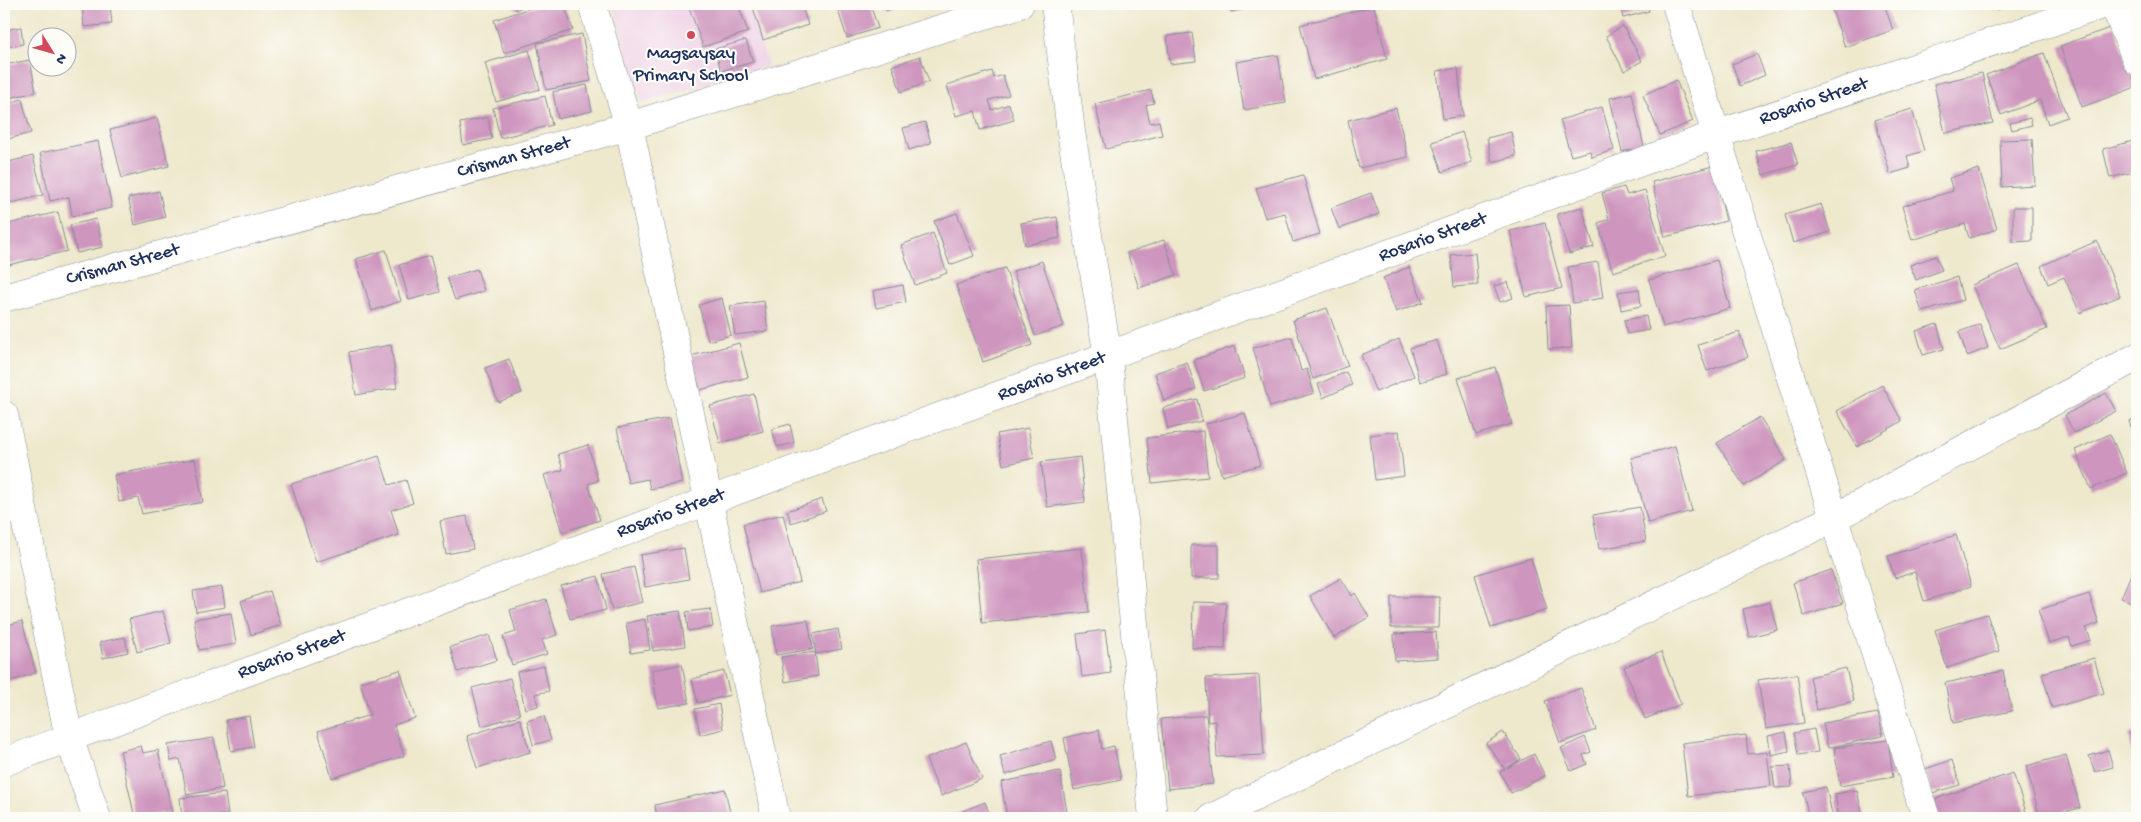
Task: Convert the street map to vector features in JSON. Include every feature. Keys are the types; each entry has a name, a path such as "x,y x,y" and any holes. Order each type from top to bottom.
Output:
{"street":[{"path":"592,4 629,126 776,818"},
{"name":"Crisman Street","path":"4,298 629,126 1020,4"},
{"path":"1055,4 1071,132 1108,357 1153,818"},
{"path":"1676,4 1926,818"},
{"name":"Rosario Street","path":"4,762 708,501 1715,135 2105,4"},
{"path":"2114,4 2137,61"},
{"path":"1210,818 1834,518 2137,357"},
{"path":"4,415 69,738 97,818"}],"shaded area":[{"name":"Magsaysay Primary School","path":"613,4 750,4 768,66 642,103"}],"building":[{"path":"82,4 110,4 112,24 84,27"},
{"path":"301,4 318,4 302,8"},
{"path":"513,4 528,4 516,10"},
{"path":"542,4 564,4 573,30 504,53 494,20"},
{"path":"688,4 738,4 748,32 703,47"},
{"path":"752,4 786,4 787,7 801,4 808,25 763,40"},
{"path":"836,4 870,4 878,28 847,38"},
{"path":"884,4 907,4 886,11"},
{"path":"954,4 978,4 956,12"},
{"path":"1229,4 1261,4 1261,6 1231,12"},
{"path":"1266,4 1292,4 1292,5 1266,8"},
{"path":"1647,4 1649,11 1623,18 1620,6"},
{"path":"1830,4 1884,4 1893,30 1845,47"},
{"path":"1919,4 1937,4 1921,9"},
{"path":"1995,4 2017,4 1996,10"},
{"path":"1374,6 1387,59 1314,79 1300,25"},
{"path":"1623,26 1642,61 1624,71 1606,36"},
{"path":"2115,26 2136,87 2082,107 2060,46"},
{"path":"21,27 23,44 4,47 4,30"},
{"path":"1192,33 1196,61 1170,64 1167,36"},
{"path":"582,34 591,81 546,90 537,43"},
{"path":"746,40 753,62 721,71 715,49"},
{"path":"529,50 540,89 496,102 485,63"},
{"path":"2044,53 2067,117 2048,124 2040,100 2001,115 1986,75"},
{"path":"1757,54 1765,75 1740,86 1732,64"},
{"path":"1278,55 1286,103 1244,110 1236,62"},
{"path":"920,56 929,82 901,92 892,66"},
{"path":"28,60 28,78 33,78 36,92 4,99 4,65"},
{"path":"1458,68 1463,116 1443,119 1437,71"},
{"path":"992,71 994,78 1003,75 1009,95 989,100 992,110 1009,104 1014,120 980,130 975,111 956,116 947,85"},
{"path":"1982,73 1993,123 1945,133 1934,84"},
{"path":"1676,80 1693,121 1660,135 1643,95"},
{"path":"587,85 592,111 558,119 553,92"},
{"path":"1151,90 1154,103 1146,105 1150,123 1159,121 1162,135 1106,149 1095,104"},
{"path":"1632,93 1644,147 1622,152 1610,98"},
{"path":"545,96 552,125 500,138 493,108"},
{"path":"22,99 31,133 4,140 4,105"},
{"path":"1602,107 1614,150 1592,157 1590,151 1571,156 1560,120"},
{"path":"1396,108 1408,157 1359,168 1348,120"},
{"path":"1912,109 1924,151 1907,156 1910,168 1890,174 1875,120"},
{"path":"488,117 492,139 463,145 460,123"},
{"path":"157,118 169,166 122,178 110,130"},
{"path":"2030,118 2032,125 2012,130 2010,123"},
{"path":"925,122 931,143 909,150 903,128"},
{"path":"1462,132 1472,162 1442,172 1432,142"},
{"path":"1511,132 1516,156 1492,162 1487,138"},
{"path":"2032,139 2035,185 2002,187 2000,140"},
{"path":"2137,140 2137,171 2110,178 2103,149"},
{"path":"98,141 112,208 72,216 69,197 50,201 40,153"},
{"path":"1791,142 1798,165 1763,175 1756,151"},
{"path":"33,156 43,195 4,205 4,163"},
{"path":"1713,166 1726,221 1665,237 1652,182"},
{"path":"1979,169 1997,229 1969,238 1965,224 1912,240 1902,206 1953,191 1949,178"},
{"path":"1303,175 1320,234 1293,242 1285,213 1265,218 1256,188"},
{"path":"1624,187 1627,195 1645,190 1665,256 1613,272 1598,223 1609,219 1602,193"},
{"path":"159,191 165,217 135,225 128,198"},
{"path":"1371,193 1379,214 1339,229 1331,208"},
{"path":"1821,204 1830,232 1793,243 1785,215"},
{"path":"1582,207 1594,247 1569,254 1557,214"},
{"path":"2013,207 2032,207 2032,241 2013,242"},
{"path":"58,212 67,251 4,266 4,225"},
{"path":"957,213 974,256 950,265 934,221"},
{"path":"1057,217 1060,238 1025,245 1021,223"},
{"path":"96,219 103,247 77,253 70,225"},
{"path":"1545,223 1562,288 1526,297 1510,231"},
{"path":"933,233 947,273 915,285 901,245"},
{"path":"1164,240 1176,275 1139,288 1127,253"},
{"path":"2097,241 2120,296 2080,313 2064,277 2048,284 2041,266"},
{"path":"386,250 401,301 372,311 356,259"},
{"path":"1475,253 1478,285 1454,287 1451,255"},
{"path":"430,256 440,292 409,300 399,265"},
{"path":"1936,256 1942,270 1916,280 1910,265"},
{"path":"1717,260 1730,308 1663,327 1649,280"},
{"path":"1042,261 1064,326 1035,336 1013,271"},
{"path":"1598,262 1603,298 1573,303 1568,267"},
{"path":"2019,265 2047,329 2000,349 1972,285"},
{"path":"1409,267 1423,302 1396,312 1383,278"},
{"path":"1005,268 1032,345 983,362 956,285"},
{"path":"477,269 484,291 455,300 447,278"},
{"path":"1957,277 1963,300 1922,312 1915,290"},
{"path":"1508,282 1513,298 1500,302 1494,286"},
{"path":"903,285 906,302 876,308 873,291"},
{"path":"1639,289 1641,306 1621,310 1618,292"},
{"path":"722,298 731,335 708,341 699,305"},
{"path":"764,301 768,331 735,335 730,306"},
{"path":"1569,305 1572,348 1548,349 1546,306"},
{"path":"1327,308 1348,366 1313,379 1293,320"},
{"path":"1646,316 1649,330 1627,334 1624,320"},
{"path":"1937,324 1944,349 1923,355 1916,331"},
{"path":"1980,324 1988,348 1967,356 1959,332"},
{"path":"1739,332 1748,357 1707,371 1698,345"},
{"path":"1292,337 1301,371 1307,369 1314,393 1270,407 1253,348"},
{"path":"1399,339 1414,376 1376,392 1361,355"},
{"path":"1437,340 1447,374 1420,382 1410,348"},
{"path":"739,343 748,377 700,390 691,356"},
{"path":"391,345 397,388 356,395 349,352"},
{"path":"1235,346 1245,378 1204,391 1194,360"},
{"path":"509,359 522,393 498,402 485,368"},
{"path":"1187,362 1196,389 1164,401 1155,373"},
{"path":"1495,367 1512,424 1476,435 1458,378"},
{"path":"1346,372 1352,385 1323,398 1318,384"},
{"path":"1882,385 1902,421 1857,447 1837,411"},
{"path":"2106,393 2116,411 2074,433 2065,415"},
{"path":"754,394 763,431 720,443 710,406"},
{"path":"1197,399 1202,421 1168,429 1163,408"},
{"path":"1245,413 1260,465 1222,476 1206,424"},
{"path":"1760,417 1786,460 1744,486 1717,443"},
{"path":"670,418 682,483 650,489 648,479 628,483 617,428"},
{"path":"2137,418 2137,445 2129,421"},
{"path":"790,424 794,443 777,447 772,429"},
{"path":"1028,428 1034,458 1003,465 997,434"},
{"path":"1203,431 1208,477 1152,483 1147,438"},
{"path":"1399,431 1404,476 1375,480 1370,435"},
{"path":"2110,434 2127,473 2091,489 2075,450"},
{"path":"588,445 598,481 588,484 600,520 562,532 544,475 563,470 558,454"},
{"path":"1675,446 1692,511 1648,523 1631,458"},
{"path":"379,456 389,485 406,480 413,503 391,510 399,535 316,562 291,484"},
{"path":"1080,457 1085,502 1047,507 1041,462"},
{"path":"195,459 203,502 142,514 138,498 119,502 114,475"},
{"path":"822,499 826,511 791,523 787,511"},
{"path":"1640,507 1646,541 1599,549 1593,515"},
{"path":"783,514 800,582 760,593 743,524"},
{"path":"467,516 473,549 446,554 440,521"},
{"path":"1956,535 1971,586 1924,601 1915,572 1895,578 1888,556"},
{"path":"1191,545 1219,545 1219,578 1191,578"},
{"path":"684,548 689,579 645,587 640,555"},
{"path":"1082,548 1089,612 982,623 976,559"},
{"path":"1531,558 1547,610 1491,628 1475,575"},
{"path":"634,567 642,602 612,610 603,574"},
{"path":"2134,567 2137,569 2137,604 2121,598"},
{"path":"1831,570 1843,603 1804,616 1793,583"},
{"path":"598,576 606,610 570,619 561,586"},
{"path":"1341,578 1352,596 1355,593 1369,617 1334,638 1310,596"},
{"path":"222,587 225,607 196,612 193,591"},
{"path":"270,591 281,625 251,635 241,601"},
{"path":"2089,594 2099,623 2086,628 2091,640 2072,646 2069,637 2049,643 2038,610"},
{"path":"1391,597 1440,597 1439,628 1391,628"},
{"path":"546,599 557,635 542,640 547,654 512,665 503,636 516,632 510,610"},
{"path":"1193,602 1226,603 1225,649 1192,648"},
{"path":"1770,602 1777,630 1749,637 1743,609"},
{"path":"710,609 713,627 688,631 686,612"},
{"path":"163,611 171,643 137,652 129,619"},
{"path":"680,611 685,646 653,651 647,616"},
{"path":"231,613 236,644 199,650 194,619"},
{"path":"1987,614 1999,651 1947,668 1935,630"},
{"path":"645,619 650,650 631,653 626,623"},
{"path":"808,620 813,649 776,655 772,626"},
{"path":"22,621 36,673 4,683 4,626"},
{"path":"838,629 842,649 816,654 813,634"},
{"path":"1105,630 1111,673 1082,677 1077,634"},
{"path":"1436,632 1438,658 1395,661 1394,634"},
{"path":"489,635 497,660 458,672 450,647"},
{"path":"125,637 128,652 103,658 100,642"},
{"path":"815,652 818,676 785,682 781,657"},
{"path":"1661,652 1681,704 1645,719 1624,667"},
{"path":"2094,658 2104,693 2052,708 2042,673"},
{"path":"682,664 689,703 658,708 652,670"},
{"path":"544,666 549,691 535,694 538,706 525,709 517,672"},
{"path":"1846,668 1854,701 1817,710 1810,677"},
{"path":"400,670 415,718 394,725 404,756 332,778 318,731 370,715 360,682"},
{"path":"724,671 730,695 698,703 692,679"},
{"path":"2003,671 2012,711 1953,723 1945,683"},
{"path":"1797,674 1804,723 1766,729 1758,680"},
{"path":"1259,675 1264,755 1217,757 1215,721 1208,722 1206,678"},
{"path":"510,678 520,715 482,726 472,688"},
{"path":"1581,688 1596,730 1560,743 1545,701"},
{"path":"719,704 723,729 700,735 695,709"},
{"path":"1878,713 1883,736 1828,748 1823,723"},
{"path":"1206,715 1213,784 1168,789 1161,719"},
{"path":"249,716 254,747 231,751 226,720"},
{"path":"544,716 551,740 533,745 527,721"},
{"path":"520,719 530,752 477,768 467,736"},
{"path":"1814,729 1818,752 1798,755 1794,733"},
{"path":"1099,730 1102,749 1114,746 1121,780 1074,790 1064,738"},
{"path":"1503,732 1521,759 1507,768 1534,754 1545,776 1511,793 1500,772 1505,769 1486,743"},
{"path":"1786,732 1789,751 1771,755 1768,736"},
{"path":"2137,732 2137,759 2133,760 2129,733"},
{"path":"1746,735 1748,754 1767,752 1771,786 1688,796 1682,743"},
{"path":"1585,737 1591,752 1583,755 1587,764 1571,771 1561,748"},
{"path":"214,738 223,788 187,795 180,759 171,761 168,745"},
{"path":"1888,740 1893,777 1840,786 1834,748"},
{"path":"1051,741 1056,760 1005,775 1000,756"},
{"path":"966,742 982,779 941,796 926,759"},
{"path":"141,746 143,753 158,750 172,812 135,818 120,751"},
{"path":"2108,750 2113,767 2095,772 2089,756"},
{"path":"2066,755 2080,808 2040,818 2026,766"},
{"path":"1952,760 1960,785 1932,793 1925,769"},
{"path":"1790,766 1792,787 1775,788 1772,767"},
{"path":"1060,771 1068,818 1007,818 1001,782"},
{"path":"2013,773 2028,818 1938,818 1932,800"},
{"path":"1826,787 1833,818 1809,818 1803,792"},
{"path":"725,789 731,818 657,818 655,805"},
{"path":"1857,790 1863,818 1839,818 1835,794"},
{"path":"225,793 228,815 182,818 180,798"},
{"path":"985,802 991,818 948,817"}],"place":[{"name":"Magsaysay Primary School","path":"691,35"}]}
